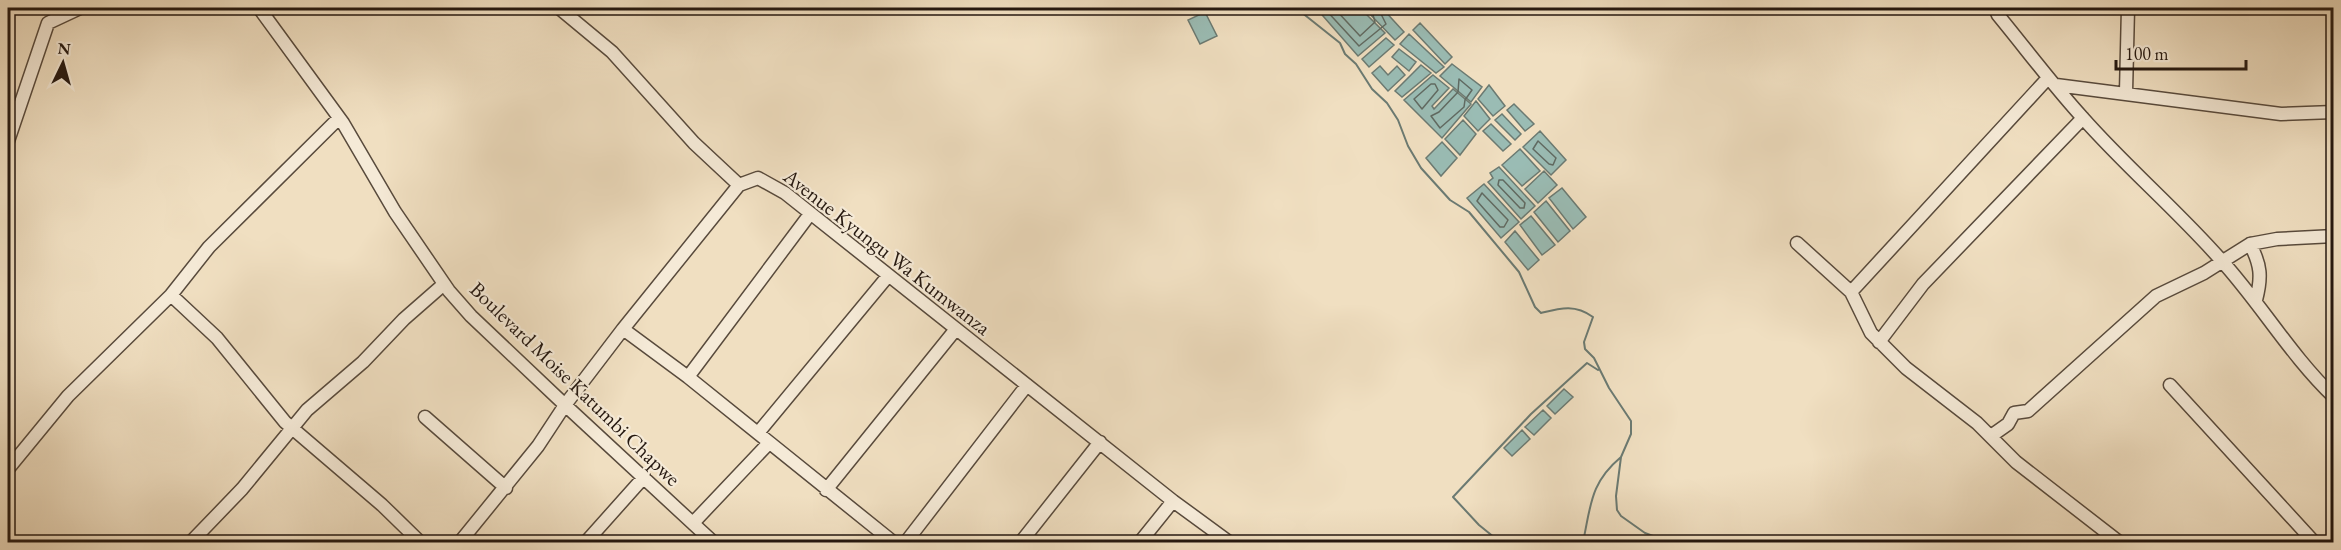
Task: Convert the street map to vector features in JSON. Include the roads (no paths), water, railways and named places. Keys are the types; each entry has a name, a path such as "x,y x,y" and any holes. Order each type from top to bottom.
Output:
{"street":[{"path":"8,141 48,23 80,8"},
{"name":"Boulevard Moise Katumbi Chapwe","path":"259,8 339,118 395,212 444,284 471,316 713,542"},
{"path":"460,543 506,488 623,329 739,185 694,144 592,32 559,8"},
{"path":"1995,8 1998,15 2083,118 2157,191 2222,261 2256,300 2284,341 2334,397"},
{"path":"2126,92 2128,8"},
{"path":"2052,82 2281,114 2334,112"},
{"path":"1851,292 2052,82"},
{"path":"8,469 68,396 171,295 234,222 339,118"},
{"path":"1879,342 1923,284 2083,118"},
{"name":"Avenue Kyungu Wa Kumwanza","path":"739,185 758,178 785,193 1229,543"},
{"path":"688,377 810,214"},
{"path":"1991,436 2008,424 2014,413 2028,411 2156,296 2204,273 2250,244 2277,239 2334,236"},
{"path":"1797,243 1851,292 1871,333 1906,368 1991,436 2016,462 2119,543"},
{"path":"2250,244 2260,264 2262,276 2256,300"},
{"path":"758,433 888,276"},
{"path":"191,543 242,489 307,410 363,362 404,319 444,284"},
{"path":"171,295 217,338 276,412 382,505 420,543"},
{"path":"623,329 688,377 892,543"},
{"path":"826,490 956,329"},
{"path":"906,543 1027,385"},
{"path":"2170,385 2314,543"},
{"path":"425,417 506,488"},
{"path":"1021,543 1100,442"},
{"path":"693,523 768,444"},
{"path":"586,543 644,477"},
{"path":"1140,543 1173,501"}],"water":[{"path":"1316,8 1360,8 1385,33 1358,56"},
{"path":"1364,8 1382,8 1404,32 1395,40"},
{"path":"1205,12 1217,36 1200,44 1188,20"},
{"path":"1420,23 1452,57 1445,64 1413,30"},
{"path":"1409,34 1444,67 1436,73 1400,44"},
{"path":"1386,38 1394,45 1369,67 1362,59"},
{"path":"1399,49 1416,62 1409,71 1392,57"},
{"path":"1452,64 1482,87 1471,102 1440,76"},
{"path":"1421,65 1431,73 1402,97 1395,91"},
{"path":"1380,66 1388,75 1397,66 1405,75 1388,91 1372,73"},
{"path":"1433,75 1449,88 1432,106 1434,109 1453,89 1471,104 1442,138 1404,100"},
{"path":"1489,85 1505,106 1493,116 1478,99"},
{"path":"1476,101 1490,119 1478,131 1464,116"},
{"path":"1514,104 1534,124 1525,131 1507,110"},
{"path":"1502,114 1521,134 1515,140 1495,120"},
{"path":"1463,120 1476,134 1460,155 1445,139"},
{"path":"1491,124 1511,144 1503,151 1483,131"},
{"path":"1540,131 1566,160 1551,175 1523,147"},
{"path":"1442,142 1457,158 1441,176 1426,158"},
{"path":"1520,149 1540,171 1522,186 1502,165"},
{"path":"1499,167 1535,206 1521,219 1488,182 1493,178 1490,173"},
{"path":"1544,171 1557,185 1538,203 1525,189"},
{"path":"1484,184 1519,222 1501,238 1467,198"},
{"path":"1562,188 1586,217 1573,229 1549,198"},
{"path":"1546,201 1570,231 1558,242 1534,212"},
{"path":"1531,216 1555,245 1542,255 1520,225"},
{"path":"1515,231 1539,260 1528,270 1505,242"},
{"path":"1564,389 1573,397 1555,414 1547,406"},
{"path":"1543,410 1551,418 1534,435 1525,427"},
{"path":"1522,430 1530,439 1512,456 1504,448"}],"waterway":[{"path":"1296,8 1340,43 1345,54 1356,64 1372,89 1387,103 1398,120 1408,146 1421,168 1450,200 1469,212 1519,272 1535,307 1541,313 1574,309 1593,317 1584,342 1585,349 1594,358 1609,388 1631,421 1631,434 1621,457 1616,496 1617,510 1621,516 1645,533 1669,542"},
{"path":"1500,542 1479,525 1453,497 1531,414 1587,363 1598,370"},
{"path":"1583,542 1590,506 1597,486 1621,457"}]}
